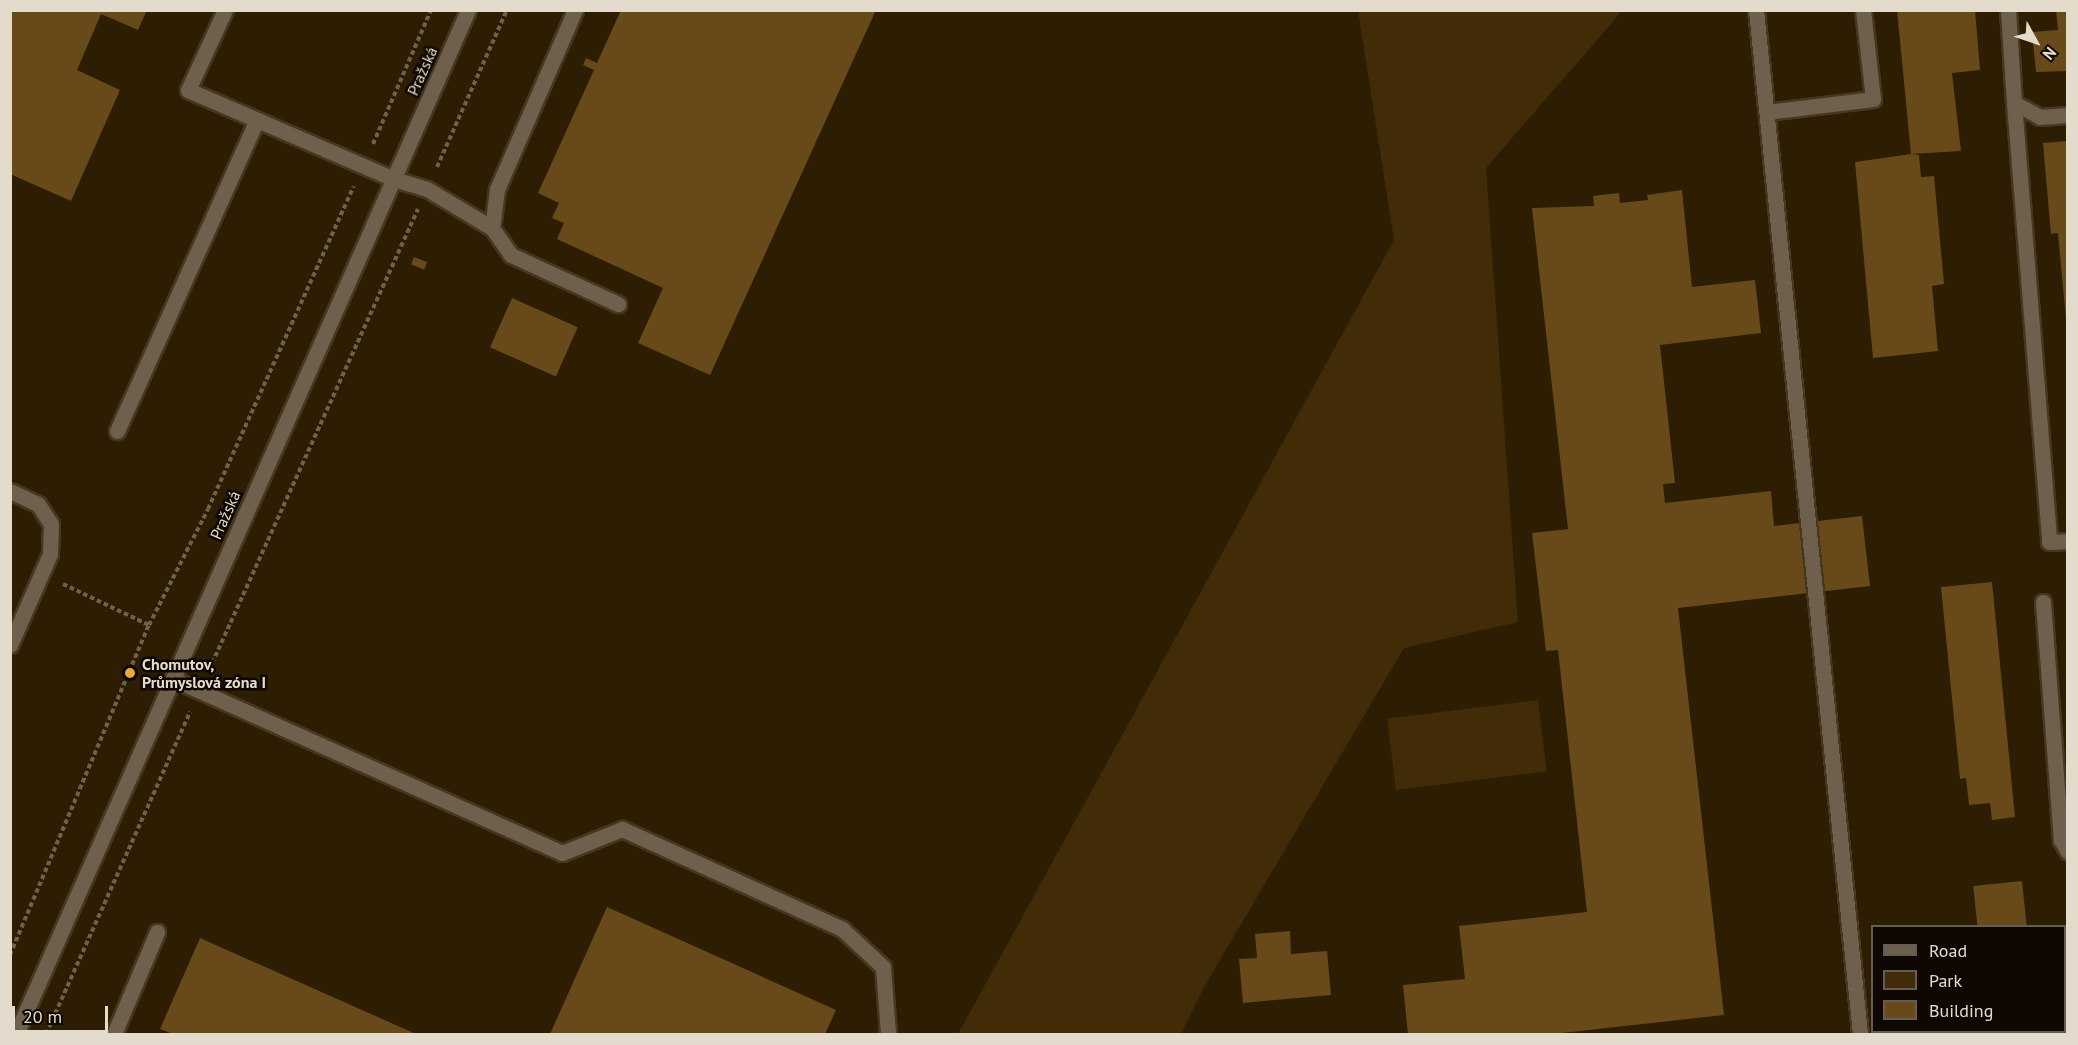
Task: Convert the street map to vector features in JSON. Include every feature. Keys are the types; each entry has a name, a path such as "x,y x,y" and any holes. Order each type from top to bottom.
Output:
{"street":[{"path":"225,10 188,90 394,179 427,189 492,228 511,255 618,304"},
{"name":"Pražská","path":"16,1035 468,10"},
{"path":"492,228 498,189 575,10"},
{"path":"1756,10 1860,1035"},
{"path":"1767,112 1873,99 1863,10"},
{"path":"2008,10 2049,542 2067,541"},
{"path":"2014,103 2040,117 2067,115"},
{"path":"117,431 257,120"},
{"path":"10,491 38,504 51,525 50,554 10,645"},
{"path":"2043,602 2061,840 2067,852"},
{"path":"173,679 562,853 622,829 842,929 883,967 888,1035"},
{"path":"114,1035 157,932"}],"path":[{"path":"10,955 149,625 208,509 431,10"},
{"path":"46,1035 507,10"},
{"path":"41,574 149,625"}],"green space":[{"path":"1358,11 1622,11 1486,168 1518,622 1404,648 1204,987 1181,1034 958,1034 1394,240"},
{"path":"1538,700 1547,771 1396,790 1387,719"}],"building":[{"path":"10,10 147,10 138,30 101,14 77,70 120,90 71,201 10,174"},
{"path":"621,10 876,10 710,375 638,343 663,288 557,239 564,223 552,218 559,203 538,193 594,70 583,65 586,58 597,63"},
{"path":"1897,10 1975,10 1980,70 1952,73 1961,151 1911,154"},
{"path":"2056,10 2068,10 2068,71 2036,72 2032,32 2058,30"},
{"path":"2068,141 2068,320 2066,320 2058,233 2051,234 2043,143"},
{"path":"1911,154 1919,155 1921,177 1934,176 1944,284 1932,286 1938,351 1873,358 1855,162"},
{"path":"1682,190 1692,287 1755,280 1761,333 1660,345 1675,483 1663,484 1665,503 1771,491 1774,526 1862,516 1870,586 1678,608 1724,1015 1553,1034 1408,1034 1403,985 1465,979 1459,926 1587,912 1558,650 1546,651 1532,533 1568,529 1532,208 1594,206 1593,196 1619,193 1620,203 1648,200 1647,195"},
{"path":"414,257 427,262 424,269 411,264"},
{"path":"512,298 578,327 556,377 490,347"},
{"path":"1992,582 2015,817 1992,820 1990,803 1969,805 1966,778 1960,779 1941,587"},
{"path":"2022,881 2027,925 1977,925 1973,886"},
{"path":"607,907 836,1010 825,1034 550,1034"},
{"path":"1290,931 1291,954 1327,951 1331,995 1243,1003 1239,959 1257,958 1255,934"},
{"path":"200,938 416,1034 173,1034 160,1029"}],"place":[{"name":"Chomutov, Průmyslová zóna I","path":"130,673"}]}
